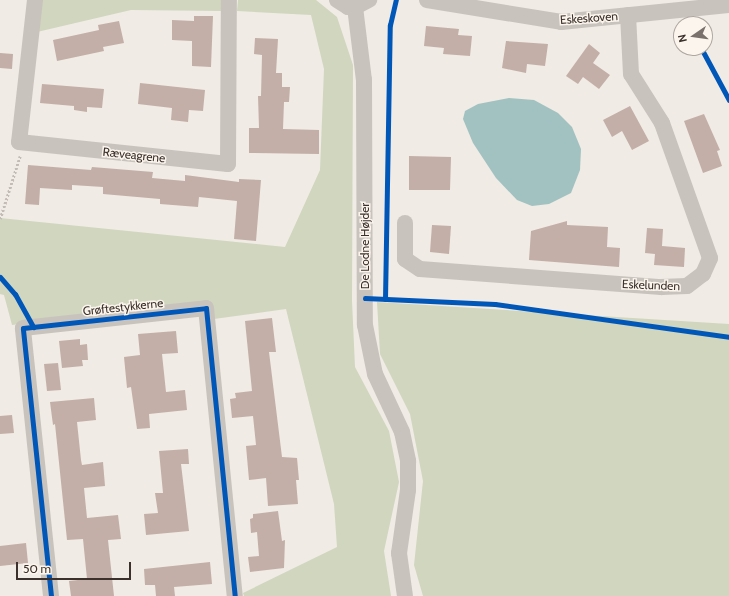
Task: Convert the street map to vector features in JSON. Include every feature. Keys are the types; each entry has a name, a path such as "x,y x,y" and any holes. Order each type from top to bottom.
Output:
{"street":[{"path":"24,143 19,142 35,0"},
{"name":"Ræveagrene","path":"24,143 228,164 228,0"},
{"path":"337,0 348,7 362,4"},
{"name":"Eskeskoven","path":"427,0 561,22 729,5"},
{"name":"De Lodne Højder","path":"362,4 364,80 365,325 375,374 402,432 408,461 408,490 399,553 405,596"},
{"name":"Eskelunden","path":"405,223 405,259 420,269 661,286 687,286 703,274 710,258 668,137 662,123 631,74 628,15"},
{"name":"Grøftestykkerne","path":"51,596 23,328 206,308 235,596"}],"path":[{"path":"0,219 24,143"}],"green space":[{"path":"40,0 222,0 222,11 131,10 37,32"},
{"path":"238,0 316,0 337,17 353,65 352,301 355,367 389,431 399,482 384,551 391,596 244,596 243,593 337,547 334,504 286,309 214,319 210,303 12,325 4,295 0,294 0,218 285,247 320,170 324,69 311,15 237,11"},
{"path":"377,302 729,324 729,596 423,596 414,565 423,481 410,414 380,354"}],"water":[{"path":"509,98 534,100 558,113 572,127 581,149 580,170 571,193 549,204 532,206 517,200 496,178 473,143 463,119 465,111 478,104"}],"building":[{"path":"194,16 213,16 211,67 192,66 192,41 172,40 172,20 194,21"},
{"path":"119,21 124,43 103,47 104,51 57,61 53,40 99,30 98,25"},
{"path":"426,26 459,29 458,35 472,36 470,56 443,54 444,48 424,46"},
{"path":"255,38 278,39 276,73 282,73 282,87 290,87 289,102 284,102 283,129 319,130 319,154 249,153 249,128 259,128 258,96 261,96 262,55 254,54"},
{"path":"506,41 548,44 545,66 527,64 526,73 502,68"},
{"path":"589,44 600,53 593,63 610,75 599,89 583,77 578,84 566,76"},
{"path":"0,53 13,54 12,69 0,68"},
{"path":"140,83 205,90 203,111 189,110 188,122 171,120 172,108 138,104"},
{"path":"42,84 104,89 102,108 87,107 87,112 74,110 74,106 40,103"},
{"path":"630,106 649,141 632,150 622,131 612,137 603,120"},
{"path":"704,114 720,150 717,151 722,166 703,173 684,121"},
{"path":"409,156 451,157 450,190 409,190"},
{"path":"28,165 91,170 92,167 153,172 152,178 185,181 185,175 239,182 239,179 261,180 256,241 234,239 237,201 199,197 198,207 160,204 160,199 103,194 103,187 72,185 72,190 40,188 39,205 25,204"},
{"path":"567,221 567,225 608,227 607,247 620,248 619,267 529,260 531,231"},
{"path":"432,225 451,226 449,254 430,252"},
{"path":"647,228 663,229 662,246 685,248 684,267 654,265 655,254 645,253"},
{"path":"272,318 276,352 269,352 282,457 297,458 299,480 296,480 298,504 268,506 266,478 249,480 246,446 256,445 253,416 232,418 230,399 236,398 235,393 252,391 245,321"},
{"path":"176,331 178,353 162,354 166,392 185,390 187,410 149,414 150,428 137,429 131,387 127,388 124,357 140,355 138,334"},
{"path":"80,339 80,345 87,344 88,360 82,360 83,366 62,368 59,341"},
{"path":"58,363 61,390 47,391 44,364"},
{"path":"94,398 96,420 77,422 81,460 82,465 103,462 105,486 84,488 87,518 118,515 121,539 108,540 114,596 71,596 69,581 87,579 83,539 67,540 55,424 53,425 50,402"},
{"path":"12,415 14,433 0,434 0,416"},
{"path":"188,449 189,464 181,464 189,531 146,535 144,514 158,513 155,493 163,493 159,451"},
{"path":"278,511 282,541 285,540 284,568 250,572 248,557 259,556 257,532 251,533 250,519 253,518 253,514"},
{"path":"26,543 28,563 0,566 0,546"},
{"path":"210,562 212,584 174,587 175,596 156,596 155,585 145,585 144,569"}],"cycle path":[{"path":"385,299 390,25 396,0"},
{"path":"705,56 729,100"},
{"path":"0,277 15,294 33,327"},
{"path":"365,298 495,304 729,337"},
{"path":"51,596 23,328 206,308 235,596"}]}
